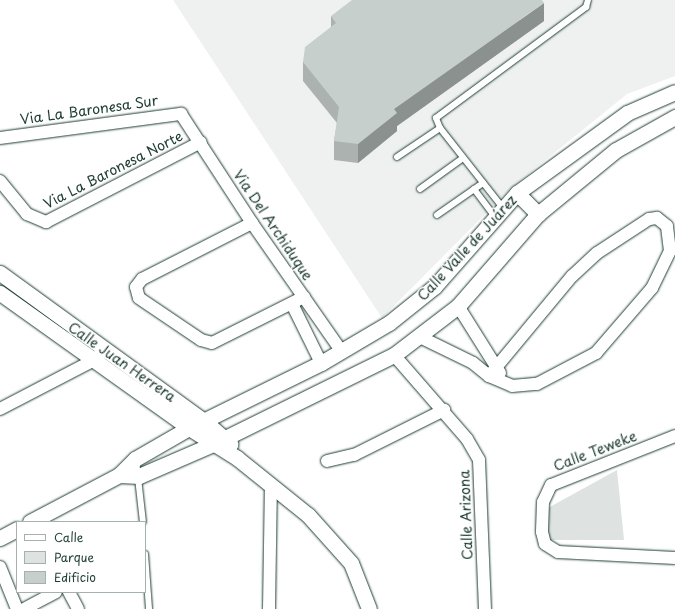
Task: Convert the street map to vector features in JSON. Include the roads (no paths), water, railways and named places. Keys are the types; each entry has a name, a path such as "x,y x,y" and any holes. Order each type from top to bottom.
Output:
{"street":[{"name":"Calle Valle de Juárez","path":"119,475 135,459 189,428 342,352 418,301 518,193 627,113 675,92"},
{"name":"Via La Baronesa Sur","path":"0,138 181,114"},
{"name":"Via Del Archiduque","path":"181,114 201,142 252,223 342,352"},
{"name":"Calle Valle de Juárez","path":"139,476 254,425 394,354 420,337 458,306 538,214 616,150 675,117"},
{"name":"Via La Baronesa Norte","path":"0,181 27,214 39,222 52,220 201,142"},
{"path":"518,193 538,214"},
{"path":"458,306 493,371 503,380 519,387 537,384 596,353 660,277 670,251 667,226 657,218 649,218 597,253 572,276 493,371"},
{"path":"252,223 142,279 136,290 142,300 201,340 212,343 304,297"},
{"name":"Calle Juan Herrera","path":"0,273 189,428 220,441"},
{"name":"Calle Juan Herrera","path":"0,293 204,421 220,441 237,458 308,515 344,551 360,580 368,609"},
{"path":"292,304 321,363"},
{"path":"420,337 493,371"},
{"name":"Calle Arizona","path":"394,354 444,410 475,450 481,469 485,609"},
{"path":"0,409 99,355"},
{"path":"244,402 254,425"},
{"path":"327,461 354,455 444,410"},
{"name":"Calle Teweke","path":"675,436 551,485 543,502 542,532 545,544 558,552 675,558"},
{"path":"32,521 119,475 139,476"},
{"path":"269,609 271,485"},
{"path":"0,538 16,530"},
{"path":"0,567 17,609"},
{"path":"24,609 54,593"},
{"path":"70,593 78,609"}],"lane":[{"path":"499,212 483,183 440,128 436,118 439,114 586,7 588,0"},
{"path":"397,157 440,128"},
{"path":"420,189 464,158"},
{"path":"437,215 483,183"},
{"path":"474,189 499,212"},
{"path":"135,459 139,476 143,521"},
{"path":"146,568 149,609"}]}
